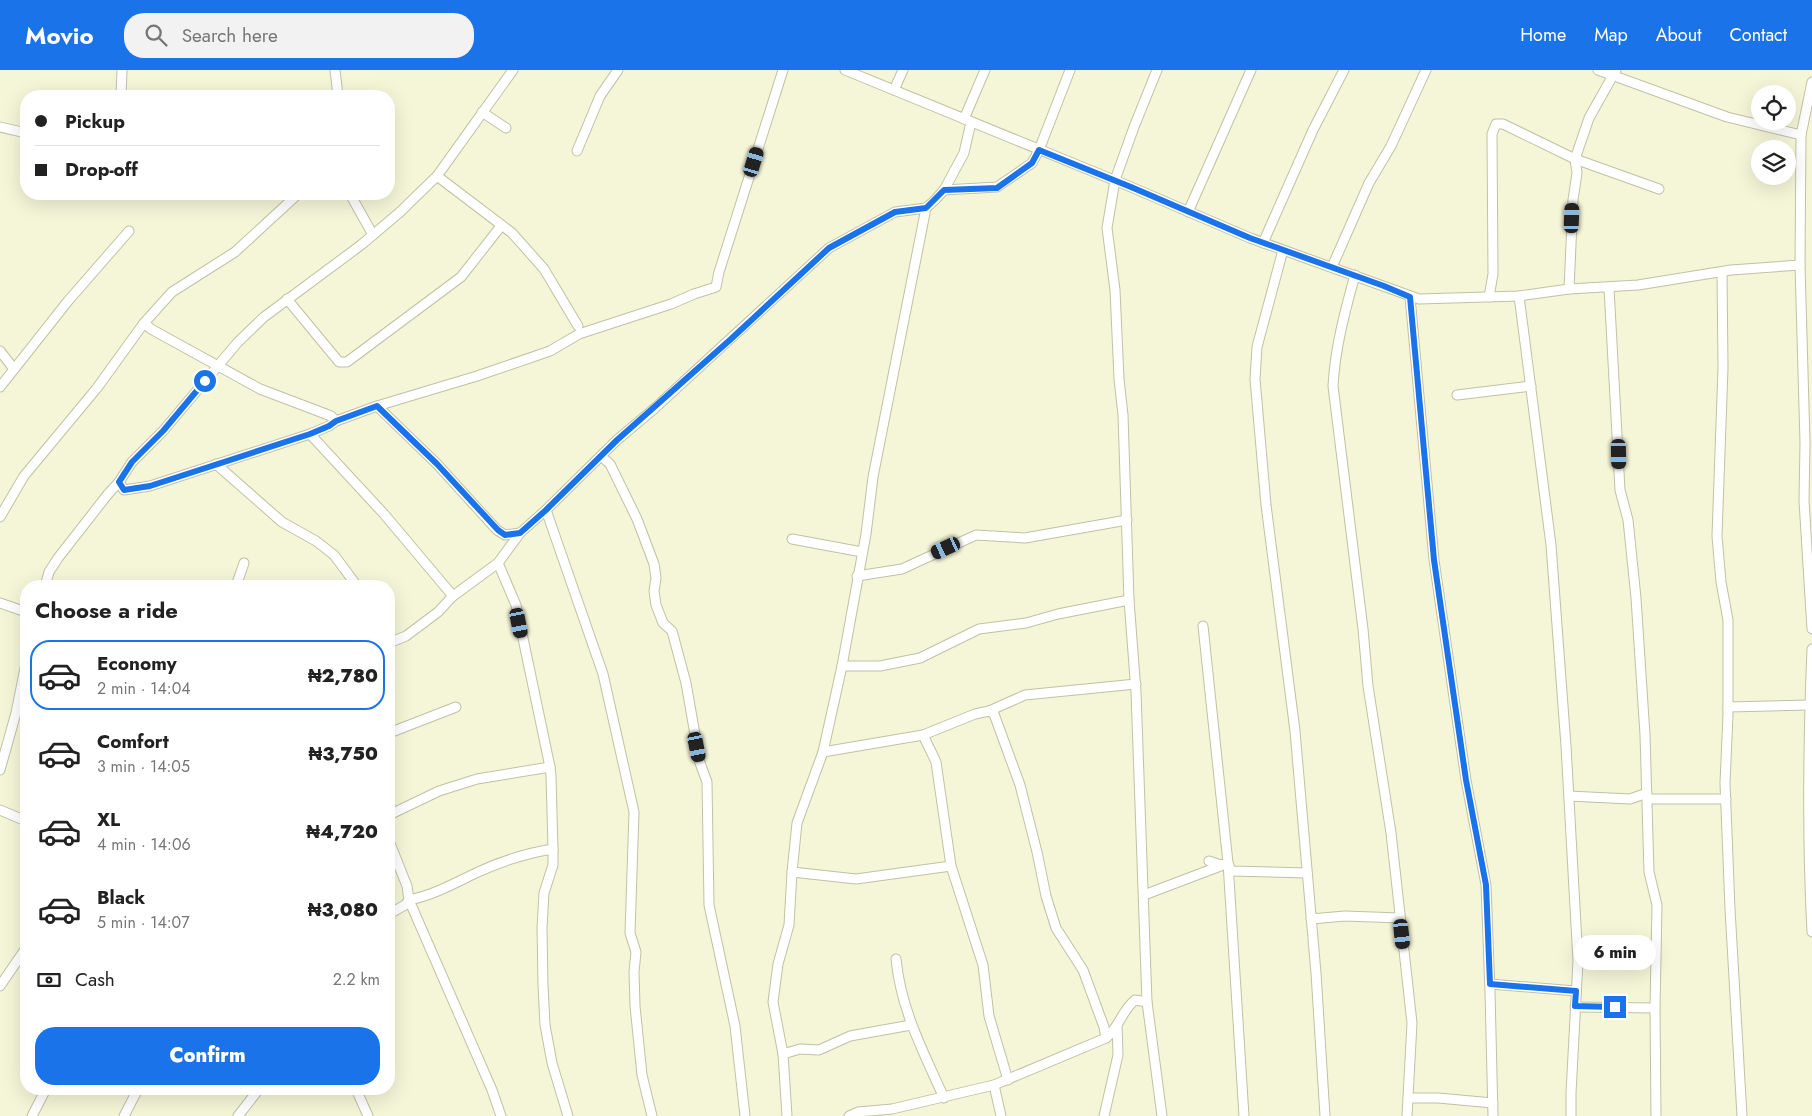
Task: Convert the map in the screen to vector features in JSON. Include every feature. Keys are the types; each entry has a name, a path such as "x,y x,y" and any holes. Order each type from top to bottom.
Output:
{"street":[{"path":"121,90 122,70"},
{"path":"335,70 337,90"},
{"path":"47,580 49,572 58,558 119,482 132,462 163,431 238,342 264,317 373,235 437,176 513,70"},
{"path":"577,151 600,96 618,70"},
{"path":"119,482 124,490 150,486 310,434 336,421 377,406 477,376 550,351 579,334 716,287 782,70"},
{"path":"845,70 1264,243 1419,299 1519,296 1569,289 1609,288 1722,272 1800,265"},
{"path":"894,90 903,70"},
{"path":"787,1116 783,1054 773,1002 778,964 789,925 797,823 823,752 842,666 873,477 926,208 944,190 964,153 968,121 985,70"},
{"path":"944,190 997,188 1032,163 1039,150 1070,70"},
{"path":"1157,70 1115,180 1107,228 1116,298 1130,600 1136,684 1147,1002 1162,1116"},
{"path":"1188,212 1251,70"},
{"path":"1264,243 1313,130 1344,70"},
{"path":"1332,267 1368,183 1391,146 1426,70"},
{"path":"1598,70 1615,73 1727,117 1801,135"},
{"path":"1569,289 1573,200 1577,172 1575,160 1589,118 1615,73"},
{"path":"1812,82 1801,135 1800,265 1808,443 1804,501 1812,629"},
{"path":"482,112 506,128"},
{"path":"1489,297 1493,274 1492,134 1496,124 1511,127 1575,160 1659,189"},
{"path":"0,126 20,131"},
{"path":"437,176 512,233 544,268 578,326"},
{"path":"0,517 24,476 97,388 144,324 172,292 235,252 291,200"},
{"path":"353,200 373,235"},
{"path":"395,640 406,636 438,612 453,596 498,563 520,533 601,456 829,248 895,212 926,208"},
{"path":"287,300 339,362 347,362 461,277 501,226"},
{"path":"0,387 68,301 129,231"},
{"path":"1284,250 1257,347 1255,379 1266,505 1295,731 1316,973 1325,1116"},
{"path":"1722,272 1723,368 1718,536 1728,620 1726,799 1730,909 1742,1116"},
{"path":"1354,275 1334,369 1333,386 1364,629 1368,686 1391,832 1412,1023 1407,1116"},
{"path":"1609,288 1620,490 1628,520 1636,598 1648,796 1649,872 1657,904 1655,1008 1656,1116"},
{"path":"1519,296 1551,545 1569,796 1578,961 1571,1116"},
{"path":"1410,297 1434,560 1466,780 1486,885 1493,1116"},
{"path":"144,324 260,389 331,416 336,421"},
{"path":"0,351 14,369"},
{"path":"1457,395 1531,386"},
{"path":"377,406 437,464 498,530 505,535 520,533"},
{"path":"310,434 384,514 453,596"},
{"path":"601,456 610,464 637,519 654,564 656,606 663,623 672,631 686,683 700,762 707,782 709,905 735,1026 745,1116"},
{"path":"216,464 282,522 316,541 334,555 353,580"},
{"path":"546,510 603,674 634,812 630,933 636,952 634,972 635,1006 642,1075 652,1116"},
{"path":"858,576 902,569 976,535 1025,538 1127,520"},
{"path":"792,539 862,552"},
{"path":"238,580 244,563"},
{"path":"498,563 516,606 550,767 553,865 544,894 542,928 544,1017 552,1063 568,1116"},
{"path":"842,666 880,666 920,658 980,629 1026,623 1058,614 1130,600"},
{"path":"0,603 20,610"},
{"path":"1203,626 1228,864 1244,1116"},
{"path":"1812,650 1809,705 1808,864 1812,932"},
{"path":"823,752 923,736 1025,695 1136,684"},
{"path":"0,770 20,693"},
{"path":"1728,707 1809,705"},
{"path":"395,731 456,707"},
{"path":"989,711 997,718 1020,785 1038,852 1046,896 1056,928 1083,970 1104,1027 1106,1038"},
{"path":"923,736 936,762 951,866 982,965 989,1016 1008,1080"},
{"path":"395,812 439,791 477,779 550,767"},
{"path":"1569,796 1630,799 1648,796 1726,799"},
{"path":"0,810 20,818"},
{"path":"395,911 405,905 409,900 424,897 479,872 526,854 553,849"},
{"path":"395,856 407,886 409,900 492,1090 501,1116"},
{"path":"1209,861 1221,865 1228,864"},
{"path":"1228,864 1231,871 1307,872"},
{"path":"1144,895 1228,864"},
{"path":"792,872 856,879 951,866"},
{"path":"1311,919 1345,916 1400,918"},
{"path":"0,986 20,957"},
{"path":"896,959 898,978 911,1025 944,1098"},
{"path":"1490,984 1576,991"},
{"path":"849,1116 858,1112 893,1112 1008,1080 1106,1038 1112,1034 1129,1005 1135,1000 1147,1002"},
{"path":"1575,1006 1655,1008"},
{"path":"783,1054 800,1049 819,1050 850,1036 911,1025"},
{"path":"1104,1116 1118,1056 1118,1025"},
{"path":"994,1085 1001,1116"},
{"path":"32,1116 43,1095"},
{"path":"124,1116 135,1095"},
{"path":"238,1116 254,1095"},
{"path":"359,1095 368,1116"},
{"path":"1408,1098 1438,1098 1493,1103"}],"route":[{"path":"205,381 163,431 132,462 119,482 124,490 150,486 310,434 336,421 377,406 437,464 498,530 505,535 520,533 546,510 617,440 655,408 829,248 895,212 926,208 944,190 997,188 1032,163 1039,150 1250,238 1410,297 1434,560 1466,780 1486,885 1490,984 1576,991 1575,1006 1615,1007"}]}
